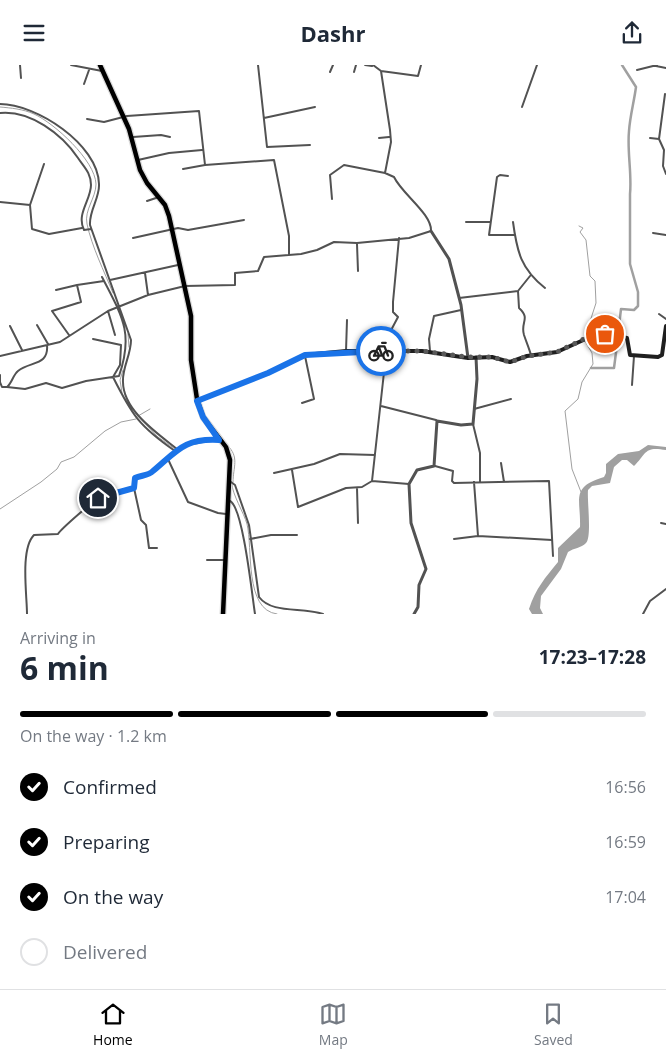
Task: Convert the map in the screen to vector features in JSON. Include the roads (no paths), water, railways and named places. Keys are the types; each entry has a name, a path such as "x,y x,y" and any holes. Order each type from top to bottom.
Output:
{"main road":[{"path":"100,65 132,137 147,183 165,205 185,286 191,327 190,360 197,401 203,417 229,454 223,614"},
{"path":"197,401 268,373 305,355 346,351 387,350 468,357 492,357 510,362 531,355 557,352 585,339 608,334 626,336 628,354 660,357 666,326"}],"street":[{"path":"20,65 21,78"},
{"path":"71,65 88,70 102,71"},
{"path":"258,65 267,147 310,145"},
{"path":"330,72 333,65"},
{"path":"354,72 356,65"},
{"path":"365,65 373,65 381,71 418,77 421,65"},
{"path":"522,107 536,65"},
{"path":"637,70 655,65 666,68"},
{"path":"84,84 88,70"},
{"path":"381,71 391,142 385,173"},
{"path":"665,94 665,116 660,139 664,150 663,166 666,174"},
{"path":"0,104 12,105 37,112 55,124 88,154 93,163 100,185 90,219 91,229 120,305 131,340 131,351 122,380 126,398 155,431 176,450"},
{"path":"264,119 316,107"},
{"path":"87,119 104,122 124,117 199,111 205,165"},
{"path":"0,113 13,113 36,121 68,145 87,169 91,186 82,212 82,228"},
{"path":"132,137 161,135 170,137"},
{"path":"379,138 389,137"},
{"path":"650,138 660,139"},
{"path":"138,160 169,153 202,150"},
{"path":"183,169 205,165 274,159 290,236 290,255"},
{"path":"44,164 30,205 30,225 36,232 49,234 82,228 86,230 91,229"},
{"path":"332,199 330,175 344,165 385,173 394,177 403,191 428,219 431,231 449,259 459,298 468,357"},
{"path":"508,176 500,175 497,177 489,236 515,235"},
{"path":"147,201 159,197"},
{"path":"0,202 30,205"},
{"path":"133,238 171,229 188,229 244,219"},
{"path":"466,222 490,222"},
{"path":"512,222 523,265 530,276 544,288"},
{"path":"0,356 60,342 108,311 148,295 185,286 235,285 234,273 258,271 264,257 301,255 334,242 357,243 399,237 409,238 431,231"},
{"path":"653,233 666,235"},
{"path":"372,481 388,336 398,317 393,312 393,301 399,237"},
{"path":"357,243 358,271"},
{"path":"110,280 179,265"},
{"path":"145,273 148,295"},
{"path":"530,276 518,291 518,308 524,313 523,334 531,355"},
{"path":"0,375 2,387 25,389 46,383 62,388 86,381 119,376 127,349 127,335 117,307 102,277"},
{"path":"56,290 104,281"},
{"path":"69,335 52,311 81,303 77,285"},
{"path":"459,298 518,291"},
{"path":"430,353 430,339 434,316 461,310"},
{"path":"108,311 115,335"},
{"path":"659,314 666,319"},
{"path":"346,351 347,320"},
{"path":"10,325 22,350"},
{"path":"7,387 19,370 44,360 47,355 48,344 37,325"},
{"path":"93,339 121,345 120,365 113,377"},
{"path":"302,403 314,399 305,355"},
{"path":"632,385 634,356"},
{"path":"476,357 477,379 473,424 480,453 480,482"},
{"path":"113,377 132,414 159,440 176,450"},
{"path":"473,409 511,399"},
{"path":"381,406 437,421 461,425 473,424"},
{"path":"434,466 437,421"},
{"path":"157,548 149,548 146,525 141,520 134,488 135,478 152,472 176,450 193,443 219,440"},
{"path":"274,473 340,454 374,455"},
{"path":"167,457 188,502 226,514"},
{"path":"501,463 504,482"},
{"path":"415,614 418,607 419,585 426,569 410,523 409,484 417,470 434,466 452,471 452,481 454,483 549,481 549,517 553,556"},
{"path":"292,469 298,507 346,488 357,488 372,481 409,484"},
{"path":"229,481 235,485 250,525 250,539 259,597 268,610"},
{"path":"474,482 478,536"},
{"path":"27,614 26,570 31,538 34,535 58,533 62,527 78,517 91,502 134,488"},
{"path":"357,488 358,523"},
{"path":"227,500 236,505 242,527 255,614"},
{"path":"661,523 666,524"},
{"path":"250,539 272,535 297,535"},
{"path":"454,539 478,536 552,540"},
{"path":"207,560 225,560"},
{"path":"643,614 650,601 666,589"},
{"path":"277,613 323,614"}],"waterway":[{"path":"618,334 621,309 634,310 638,306 638,292 630,264 629,139 636,87 622,65"},
{"path":"0,107 26,111 52,125 72,143 89,164 96,184 87,214 87,224 95,250 113,293"},
{"path":"579,226 583,228 580,232 586,240 590,276 595,281 596,303 585,337"},
{"path":"128,334 129,347"},
{"path":"591,368 614,368 618,337"},
{"path":"581,492 572,469 565,411 578,399 582,382 593,364 592,353 585,341"},
{"path":"122,393 120,380 123,370"},
{"path":"138,416 150,409"},
{"path":"135,413 158,437 175,449"},
{"path":"0,509 41,482 57,469 61,462 74,457 105,431 121,422 136,419"},
{"path":"187,446 210,441"},
{"path":"227,445 235,458 233,482"},
{"path":"232,484 247,524 252,576 259,602 266,610 277,614"}]}
